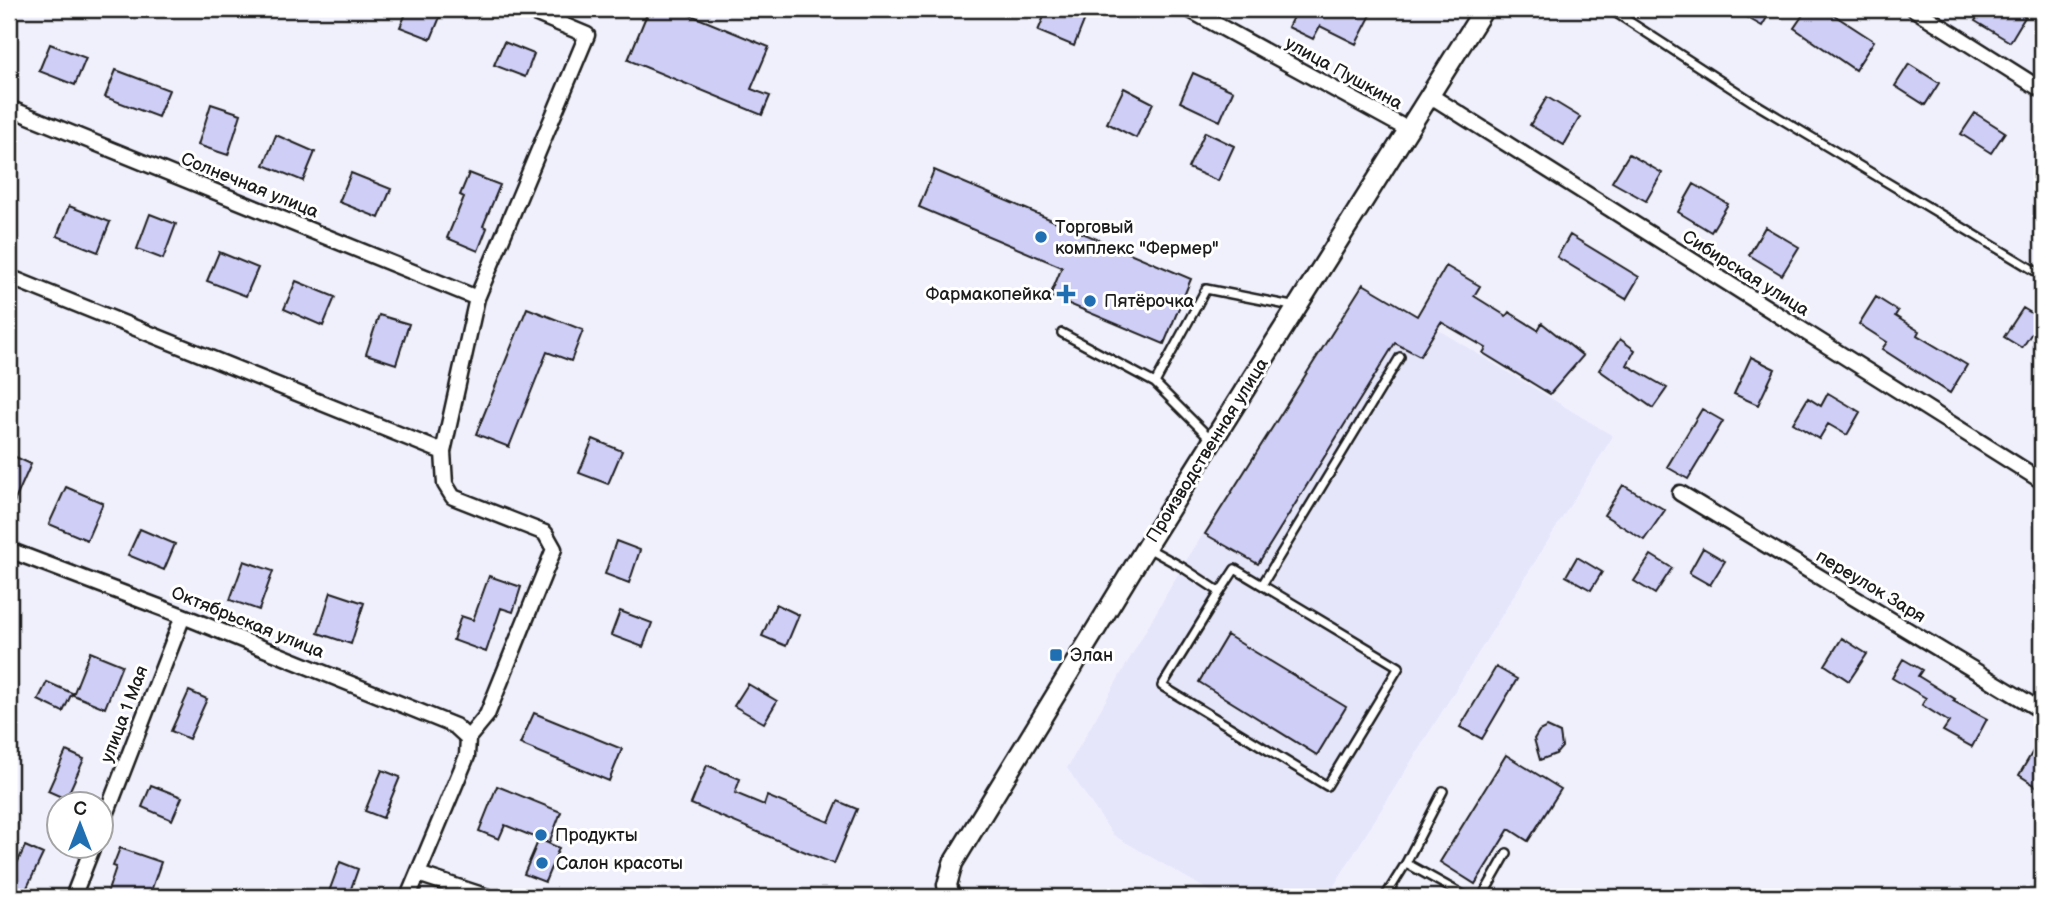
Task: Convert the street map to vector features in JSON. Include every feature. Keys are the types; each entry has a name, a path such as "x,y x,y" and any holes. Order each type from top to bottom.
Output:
{"street":[{"path":"408,897 467,756 468,738 487,715 554,549 545,533 453,497 445,484 443,452 477,298 587,35 525,9"},
{"name":"улица Пушкина","path":"1188,9 1409,130"},
{"name":"Производственная улица","path":"950,897 947,885 953,863 1146,547 1484,9"},
{"path":"1914,9 2042,90"},
{"name":"Сибирская улица","path":"1431,96 2042,481"},
{"name":"Солнечная улица","path":"9,108 477,298"},
{"path":"9,277 443,452"},
{"name":"переулок Заря","path":"1680,493 2042,711"},
{"name":"Октябрьская улица","path":"9,550 183,616 456,726 468,738"},
{"name":"улица 1 Мая","path":"116,790 183,616"},
{"path":"73,897 88,860"},
{"path":"418,874 488,897"}],"lane":[{"path":"1610,9 1756,104 2042,275"},
{"path":"1155,383 1206,289 1298,307"},
{"path":"1062,333 1155,383 1213,441"},
{"path":"1262,585 1400,357"},
{"path":"1146,547 1220,592"},
{"path":"1235,569 1399,667 1327,786 1162,686 1220,592 1235,569"},
{"path":"1385,897 1406,863 1443,791"},
{"path":"1482,897 1507,853"},
{"path":"1406,863 1467,897"}],"shaded area":[{"path":"1363,284 1613,436 1327,897 1220,897 1113,835 1067,768 1182,567"}],"building":[{"path":"408,9 420,9 440,17 431,39 400,27"},
{"path":"649,9 676,9 769,47 751,89 770,96 762,115 628,60"},
{"path":"1047,9 1068,9 1086,16 1074,46 1038,31"},
{"path":"1297,9 1374,9 1356,44 1320,26 1313,39 1288,27"},
{"path":"1732,9 1772,9 1762,26"},
{"path":"1807,9 1838,9 1834,15 1874,41 1855,70 1794,28"},
{"path":"1982,9 2012,9 2025,17 2010,42 1975,21"},
{"path":"504,42 534,54 525,77 494,65"},
{"path":"50,44 86,58 75,85 39,71"},
{"path":"1909,64 1939,83 1925,105 1895,86"},
{"path":"116,70 169,90 158,117 105,97"},
{"path":"1193,73 1233,91 1220,121 1180,102"},
{"path":"1124,88 1153,103 1136,138 1107,123"},
{"path":"1547,97 1580,117 1564,145 1530,125"},
{"path":"211,104 241,114 228,155 198,145"},
{"path":"1975,113 2005,132 1991,153 1961,134"},
{"path":"1205,132 1234,146 1218,181 1188,168"},
{"path":"276,135 315,152 303,181 264,165"},
{"path":"1629,154 1662,173 1646,201 1612,182"},
{"name":"Торговый комплекс \"Фермер\"","path":"934,170 1191,279 1164,344 1050,296 1062,267 919,207"},
{"path":"351,173 391,189 379,218 339,202"},
{"path":"469,173 500,185 483,226 487,228 478,251 447,238 464,197 460,195"},
{"path":"1694,184 1728,204 1711,232 1678,212"},
{"path":"69,206 110,222 98,252 57,236"},
{"path":"150,214 176,224 163,259 137,249"},
{"path":"1765,227 1799,247 1782,275 1749,255"},
{"path":"1570,235 1639,277 1626,299 1557,257"},
{"path":"219,252 258,268 246,296 207,281"},
{"path":"1446,266 1480,286 1474,296 1506,316 1509,312 1538,330 1542,323 1583,356 1550,394 1483,353 1486,348 1441,322 1420,356 1395,343 1258,564 1205,534 1363,284 1417,316"},
{"path":"296,281 335,297 323,326 284,309"},
{"path":"1876,297 1898,311 1895,316 1919,331 1917,335 1967,365 1950,393 1882,349 1887,342 1859,324"},
{"path":"527,308 583,330 571,361 547,352 509,447 476,434"},
{"path":"2023,308 2041,319 2022,348 2004,337"},
{"path":"379,315 409,324 396,364 366,354"},
{"path":"1620,339 1635,350 1627,365 1667,388 1653,408 1599,370"},
{"path":"1751,357 1775,369 1758,405 1734,394"},
{"path":"1828,393 1860,412 1847,435 1828,424 1819,439 1793,423 1808,398 1821,406"},
{"path":"1702,409 1723,421 1688,479 1667,467"},
{"path":"593,439 622,451 608,484 579,473"},
{"path":"9,454 31,464 9,514"},
{"path":"1623,485 1665,510 1644,540 1604,515"},
{"path":"66,487 103,503 87,540 49,524"},
{"path":"140,529 175,544 164,570 128,555"},
{"path":"616,541 640,550 629,583 605,574"},
{"path":"1703,548 1725,561 1710,585 1689,573"},
{"path":"1651,555 1672,568 1655,594 1634,581"},
{"path":"1577,557 1602,572 1591,590 1566,576"},
{"path":"244,561 273,571 259,610 230,600"},
{"path":"489,576 521,587 513,612 501,608 486,652 453,640 461,616 473,620"},
{"path":"331,592 364,603 351,644 318,633"},
{"path":"776,604 799,615 786,646 762,636"},
{"path":"620,611 652,623 643,647 611,635"},
{"path":"1227,635 1346,707 1317,755 1199,682"},
{"path":"1842,638 1867,654 1849,681 1825,665"},
{"path":"90,652 122,665 105,708 73,695"},
{"path":"1903,659 1922,670 1918,676 1955,699 1953,701 1987,719 1972,747 1943,731 1949,722 1922,705 1926,698 1892,678"},
{"path":"1496,667 1517,679 1482,739 1460,727"},
{"path":"47,682 72,693 63,712 38,700"},
{"path":"748,684 777,701 764,723 734,706"},
{"path":"189,691 207,699 189,739 171,731"},
{"path":"534,713 622,749 609,781 520,744"},
{"path":"1547,727 1560,733 1562,747 1556,754 1540,760 1534,739 1539,731"},
{"path":"2042,736 2042,790 2019,775"},
{"path":"66,751 84,759 70,790 48,790"},
{"path":"1506,755 1561,789 1528,841 1509,829 1475,884 1440,862"},
{"path":"707,765 740,779 735,793 764,805 767,796 829,822 838,801 857,809 834,864 691,804"},
{"path":"382,770 400,777 383,818 365,811"},
{"path":"151,785 182,797 172,820 142,807"},
{"name":"Продукты","path":"497,786 561,812 549,843 505,825 499,839 479,831"},
{"path":"539,839 559,848 545,882 524,874"},
{"path":"25,846 43,854 24,894 9,887 9,881"},
{"path":"120,848 161,862 149,897 118,897 107,894 116,867 113,866"},
{"path":"340,862 358,869 348,897 327,897"}],"place":[{"name":"Торговый комплекс \"Фермер\"","path":"1041,237"},
{"name":"Фармакопейка","path":"1066,294"},
{"name":"Пятёрочка","path":"1090,301"},
{"name":"Элан","path":"1056,655"},
{"name":"Продукты","path":"541,835"},
{"name":"Салон красоты","path":"542,863"}]}
